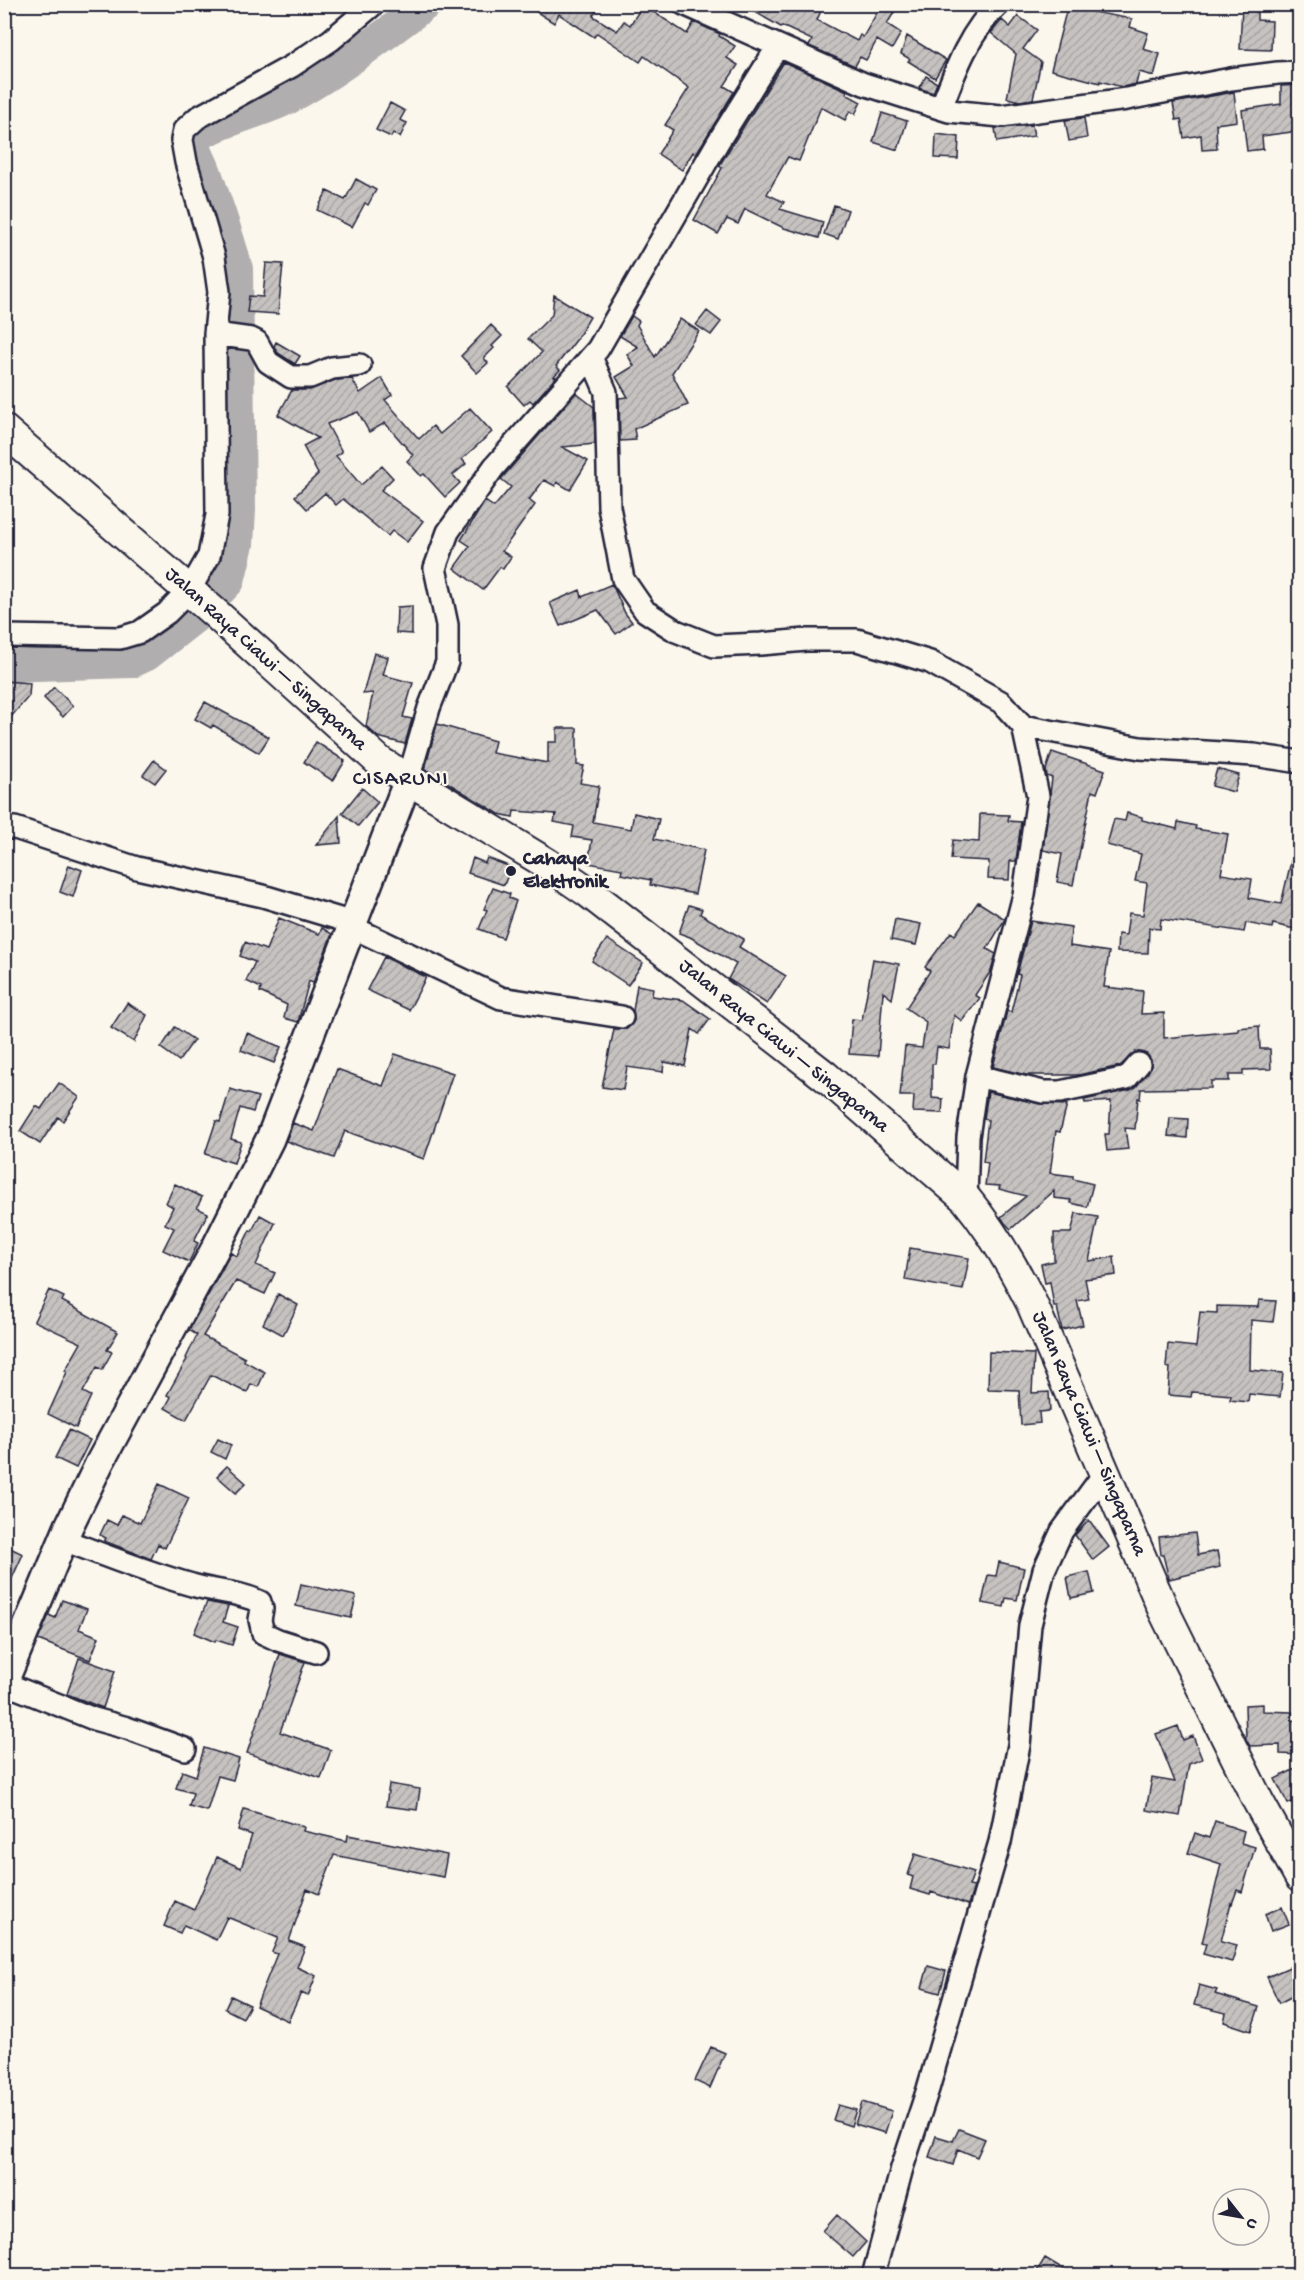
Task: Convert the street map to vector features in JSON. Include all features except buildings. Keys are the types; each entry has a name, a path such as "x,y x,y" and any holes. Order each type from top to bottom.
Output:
{"main road":[{"name":"Jalan Raya Ciawi — Singaparna","path":"4,430 380,762 546,863 587,891 825,1076 966,1200 984,1221 1007,1255 1032,1304 1163,1610 1258,1801 1299,1877"}],"street":[{"path":"684,4 864,84 941,108 1001,116 1127,99 1231,79 1299,72"},
{"path":"941,108 956,68 979,25 999,4"},
{"path":"4,636 120,638 140,632 158,620 201,602 217,514 233,337 219,292 214,257 186,162 182,140 184,130 197,118 292,66 350,26 374,5"},
{"path":"185,1749 94,1719 4,1683 64,1540 100,1462 215,1249 270,1139 408,780 429,708 447,662 447,625 435,568 448,532 494,467 598,349 718,142 778,46"},
{"path":"233,337 257,342 261,353 273,367 291,377 310,377 332,368 360,365"},
{"path":"591,357 606,392 609,507 623,579 645,611 676,632 714,646 806,640 857,640 930,662 1000,702 1023,726 1038,796 1024,895 977,1076 968,1137 966,1200"},
{"path":"1023,726 1140,748 1254,755 1299,762"},
{"path":"4,828 15,828 137,868 263,896 352,925 501,998 622,1017"},
{"path":"977,1076 1043,1092 1060,1092 1127,1078 1139,1064"},
{"path":"873,2276 902,2168 928,2089 1000,1842 1020,1745 1030,1625 1044,1570 1062,1531 1104,1474"},
{"path":"64,1540 195,1586 246,1595 260,1602 263,1633 315,1652"}],"waterway":[{"path":"4,666 132,662 147,655 194,618 229,581 238,544 240,510 237,269 223,221 193,138 216,126 276,104 305,89 358,54 426,4"}],"place":[{"name":"Cahaya Elektronik","path":"511,871"}],"district":[{"name":"CISARUNI","path":"401,780"}]}
